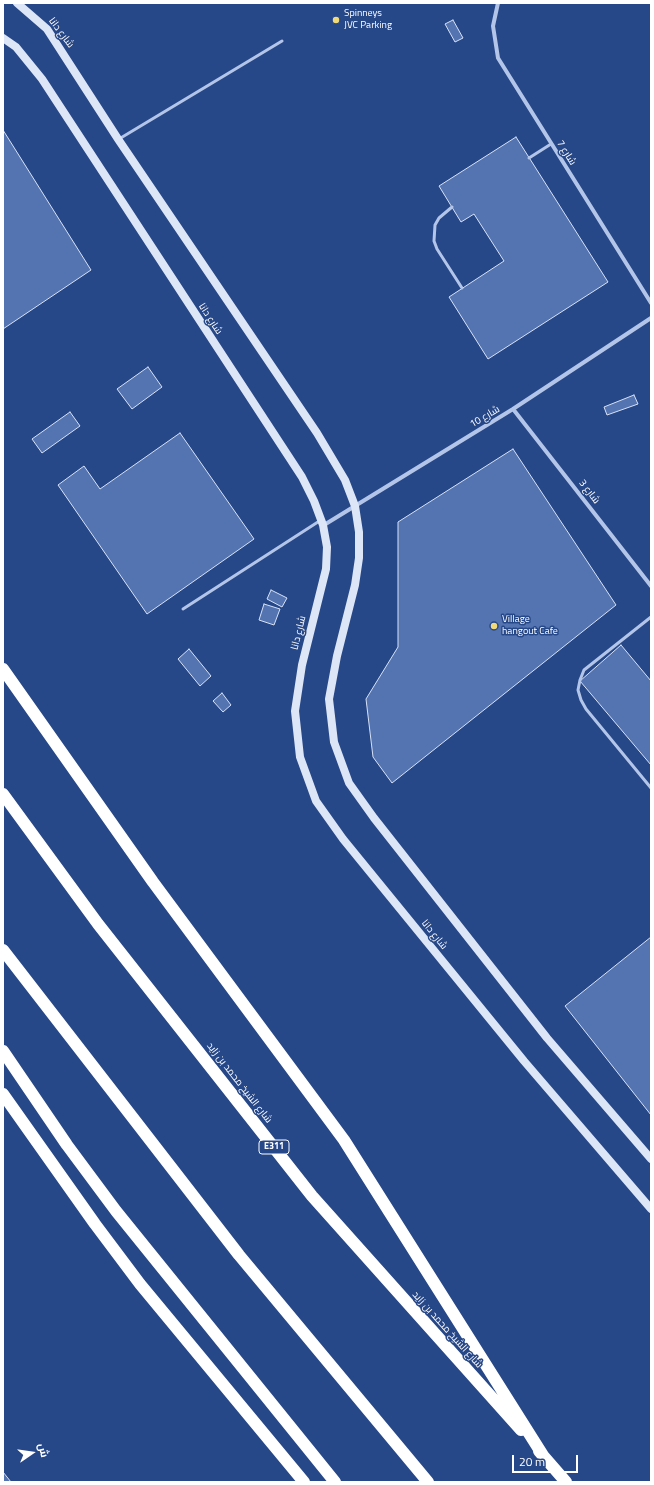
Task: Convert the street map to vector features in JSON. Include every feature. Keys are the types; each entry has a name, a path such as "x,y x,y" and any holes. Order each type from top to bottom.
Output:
{"highway":[{"path":"3,669 153,882 344,1140 544,1456"},
{"name":"شارع الشيخ محمد بن زايد","path":"3,794 98,924 312,1196 566,1482"},
{"path":"3,950 239,1255 428,1482"},
{"path":"3,1051 67,1146 116,1212 335,1482"},
{"path":"3,1094 95,1224 140,1284 304,1482"}],"street":[{"name":"شارع 7","path":"498,3 493,26 498,58 550,144 651,304"},
{"name":"شارع دانا","path":"19,4 47,29 118,139 318,433 345,480 355,506 359,532 359,558 355,584 337,656 329,699 334,742 349,783 379,824 547,1038 651,1159"},
{"name":"شارع دانا","path":"3,38 16,47 42,79 302,477 314,501 322,522 327,547 326,569 302,665 295,711 300,757 316,801 343,839 524,1061 651,1209"},
{"name":"شارع 10","path":"322,522 355,506 513,409 651,318"},
{"name":"شارع 3","path":"513,409 651,586"}],"lane":[{"path":"118,139 282,41"},
{"path":"529,158 550,144"},
{"path":"452,207 439,218 435,225 434,241 437,249 462,288"},
{"path":"183,609 322,522"},
{"path":"651,617 584,670 578,690 586,709 651,788"}],"building":[{"path":"453,20 463,38 455,42 445,24"},
{"path":"3,130 91,270 3,329"},
{"path":"516,137 608,282 488,359 449,297 504,261 474,214 461,222 439,186"},
{"path":"148,367 162,387 132,409 117,389"},
{"path":"634,395 638,404 607,415 604,407"},
{"path":"70,412 80,426 42,453 32,439"},
{"path":"180,433 254,539 147,614 58,485 84,466 100,489"},
{"name":"Village hangout Cafe","path":"513,449 616,605 392,783 373,757 366,699 398,647 398,522"},
{"path":"271,590 287,598 282,607 267,599"},
{"path":"264,604 280,609 274,625 259,620"},
{"path":"621,645 651,681 651,765 580,681"},
{"path":"189,649 211,676 200,686 178,659"},
{"path":"222,693 231,705 223,712 213,701"},
{"path":"651,937 651,1115 565,1006"},
{"path":"3,1472 11,1482 3,1482"}],"place":[{"name":"Spinneys JVC Parking","path":"336,20"},
{"name":"Village hangout Cafe","path":"494,626"}]}
